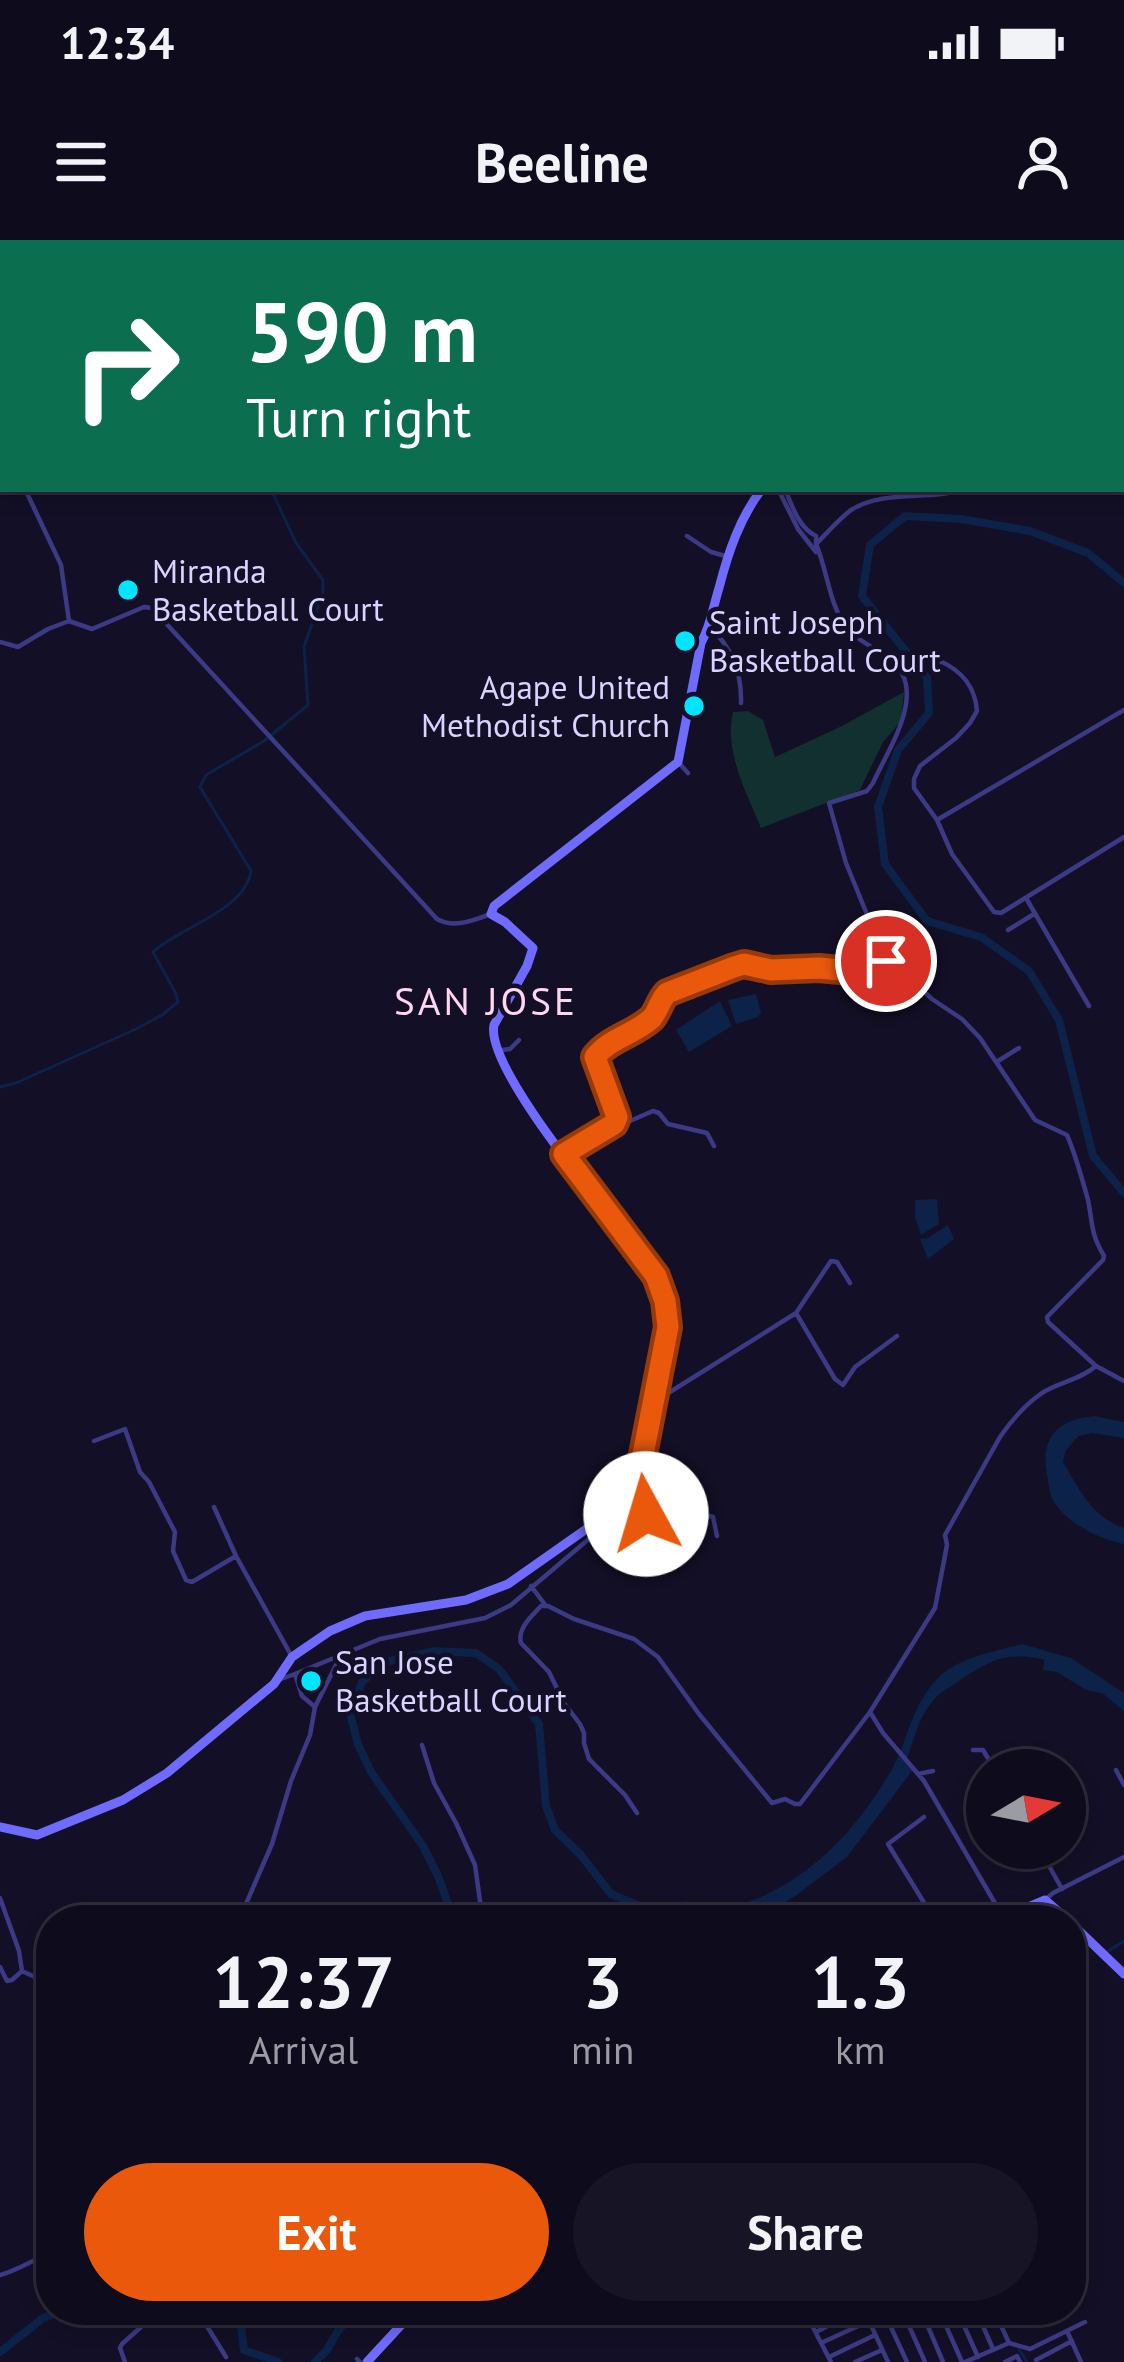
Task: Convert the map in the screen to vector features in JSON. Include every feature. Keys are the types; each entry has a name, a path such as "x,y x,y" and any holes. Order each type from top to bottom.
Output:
{"street":[{"path":"26,492 61,565 69,621"},
{"path":"491,914 494,906 678,761 701,643 743,518 760,492"},
{"path":"782,492 798,529 823,562"},
{"path":"783,492 800,522 816,536 847,629 895,662 905,680 906,712 873,783 867,790 829,803 846,863 886,961"},
{"path":"816,544 855,507 891,497 951,492"},
{"path":"687,536 711,552 729,556"},
{"path":"0,642 17,647 69,621 92,628 152,608 437,919 458,924 491,914 533,948 494,1024 497,1052 526,1103 656,1276 665,1301 668,1327 640,1470 623,1510 511,1605 485,1618 380,1639 278,1679"},
{"path":"710,627 735,661 742,703"},
{"path":"932,666 940,661 954,668 970,683 977,706 956,738 920,766 914,788 937,820 952,854 994,912 1001,913 1124,836"},
{"path":"937,820 1124,710"},
{"path":"678,761 688,773"},
{"path":"1026,898 1089,1006"},
{"path":"1008,930 1034,914"},
{"path":"614,1124 617,1117 595,1057 604,1045 654,1016 667,993 744,964 771,970 851,971 894,963 980,1038 1025,1110 1042,1125 1067,1135 1078,1160 1093,1237 1104,1256 1047,1317 1048,1322 1096,1366 1124,1381"},
{"path":"497,1052 519,1040"},
{"path":"995,1062 1018,1048"},
{"path":"564,1154 614,1124 656,1111 668,1124 707,1133 714,1146"},
{"path":"662,1397 796,1313 831,1261 838,1262 850,1283"},
{"path":"796,1313 838,1384 843,1385 855,1367 897,1336"},
{"path":"531,1586 546,1606 634,1639 658,1657 772,1803 788,1799 800,1804 869,1712 935,1608 945,1535 1010,1422 1044,1392 1096,1366"},
{"path":"0,1827 37,1835 123,1800 167,1773 278,1679 292,1657 331,1630 365,1616 466,1600 508,1584 613,1511 646,1474 662,1397 656,1382"},
{"path":"94,1441 125,1429 140,1472 175,1532 172,1551 186,1580 192,1582 236,1556"},
{"path":"631,1493 652,1532"},
{"path":"214,1508 292,1657"},
{"path":"599,1550 712,1516 717,1536"},
{"path":"542,1558 552,1570"},
{"path":"546,1606 522,1628 521,1643 549,1672 580,1724 589,1759 637,1813"},
{"path":"248,1905 310,1735 315,1707 341,1655"},
{"path":"295,1674 302,1696 315,1707"},
{"path":"869,1712 917,1771 994,1905"},
{"path":"422,1745 434,1783 475,1865 483,1905"},
{"path":"1116,1770 1124,1785"},
{"path":"917,1771 933,1771"},
{"path":"924,1817 888,1844 925,1905"},
{"path":"1027,1905 1124,1857"},
{"path":"1051,1869 1062,1888"},
{"path":"1049,1896 1058,1905"},
{"path":"0,1898 22,1971"},
{"path":"1086,1934 1124,1974"},
{"path":"0,1967 7,1981 22,1971"},
{"path":"22,1971 36,1978"},
{"path":"0,2275 22,2270 36,2259"},
{"path":"123,2361 122,2344 143,2325"},
{"path":"206,2325 226,2357"},
{"path":"361,2361 396,2325"},
{"path":"812,2325 830,2359 875,2336"},
{"path":"815,2332 830,2325"},
{"path":"821,2344 861,2325"},
{"path":"871,2325 888,2362"},
{"path":"891,2325 907,2362"},
{"path":"909,2325 925,2362"},
{"path":"928,2325 944,2362"},
{"path":"946,2325 964,2362 1009,2343 1030,2349 1079,2325"},
{"path":"964,2325 977,2356"},
{"path":"983,2325 994,2350"},
{"path":"1001,2325 1009,2343"},
{"path":"1067,2331 1080,2360 1071,2362"},
{"path":"1030,2349 1036,2361 1072,2341"},
{"path":"855,2362 882,2350"},
{"path":"1005,2362 1017,2356 1021,2362"}],"green space":[{"path":"904,692 901,721 883,742 860,790 761,828 734,757 733,712 748,711 763,720 775,757"}],"water":[{"path":"756,994 761,1013 736,1024 728,1000"},
{"path":"720,1001 732,1026 689,1052 676,1030"},
{"path":"937,1199 939,1224 921,1235 915,1200"},
{"path":"948,1225 954,1239 928,1259 920,1239"},
{"path":"1094,1416 1124,1422 1124,1438 1092,1433 1078,1436 1063,1462 1095,1509 1124,1528 1124,1544 1074,1523 1050,1493 1046,1454 1053,1434 1069,1422"},
{"path":"1022,1644 1071,1658 1124,1693 1124,1711 1102,1693 1043,1670 1045,1656 995,1654 930,1697 903,1758 915,1767 847,1857 781,1905 740,1905 793,1879 832,1848 880,1789 923,1698 938,1678 966,1660"}],"waterway":[{"path":"0,1087 136,1029 178,1002 153,952 224,908 246,885 251,871 200,787 206,775 264,741 308,705 304,647 323,592 323,580 296,543 272,492"},
{"path":"1124,583 1088,553 1030,531 961,519 905,516 870,545 862,596 927,678 929,713 898,750 878,807 885,864 927,921 981,937 1029,971 1059,1020 1093,1156 1124,1193"},
{"path":"449,1905 423,1846 371,1772 350,1714 362,1682 385,1662 435,1651 476,1653 499,1669 539,1724 546,1806 555,1830 611,1894 637,1905"},
{"path":"901,1764 921,1711 940,1689 999,1655 1023,1652 1050,1657"},
{"path":"1107,1952 1124,1941"},
{"path":"0,2352 36,2324"},
{"path":"241,2325 244,2350 278,2362"},
{"path":"315,2362 344,2325"},
{"path":"1019,2349 1027,2362"}],"place":[{"name":"Miranda Basketball Court","path":"128,590"},
{"name":"Saint Joseph Basketball Court","path":"685,641"},
{"name":"Agape United Methodist Church","path":"694,706"},
{"name":"San Jose Basketball Court","path":"311,1681"}],"district":[{"name":"SAN JOSE","path":"486,1001"}],"route":[{"path":"646,1514 628,1490 640,1470 668,1314 656,1276 564,1154 614,1124 617,1117 595,1057 604,1045 654,1016 667,993 734,967 851,971 886,961"}]}
